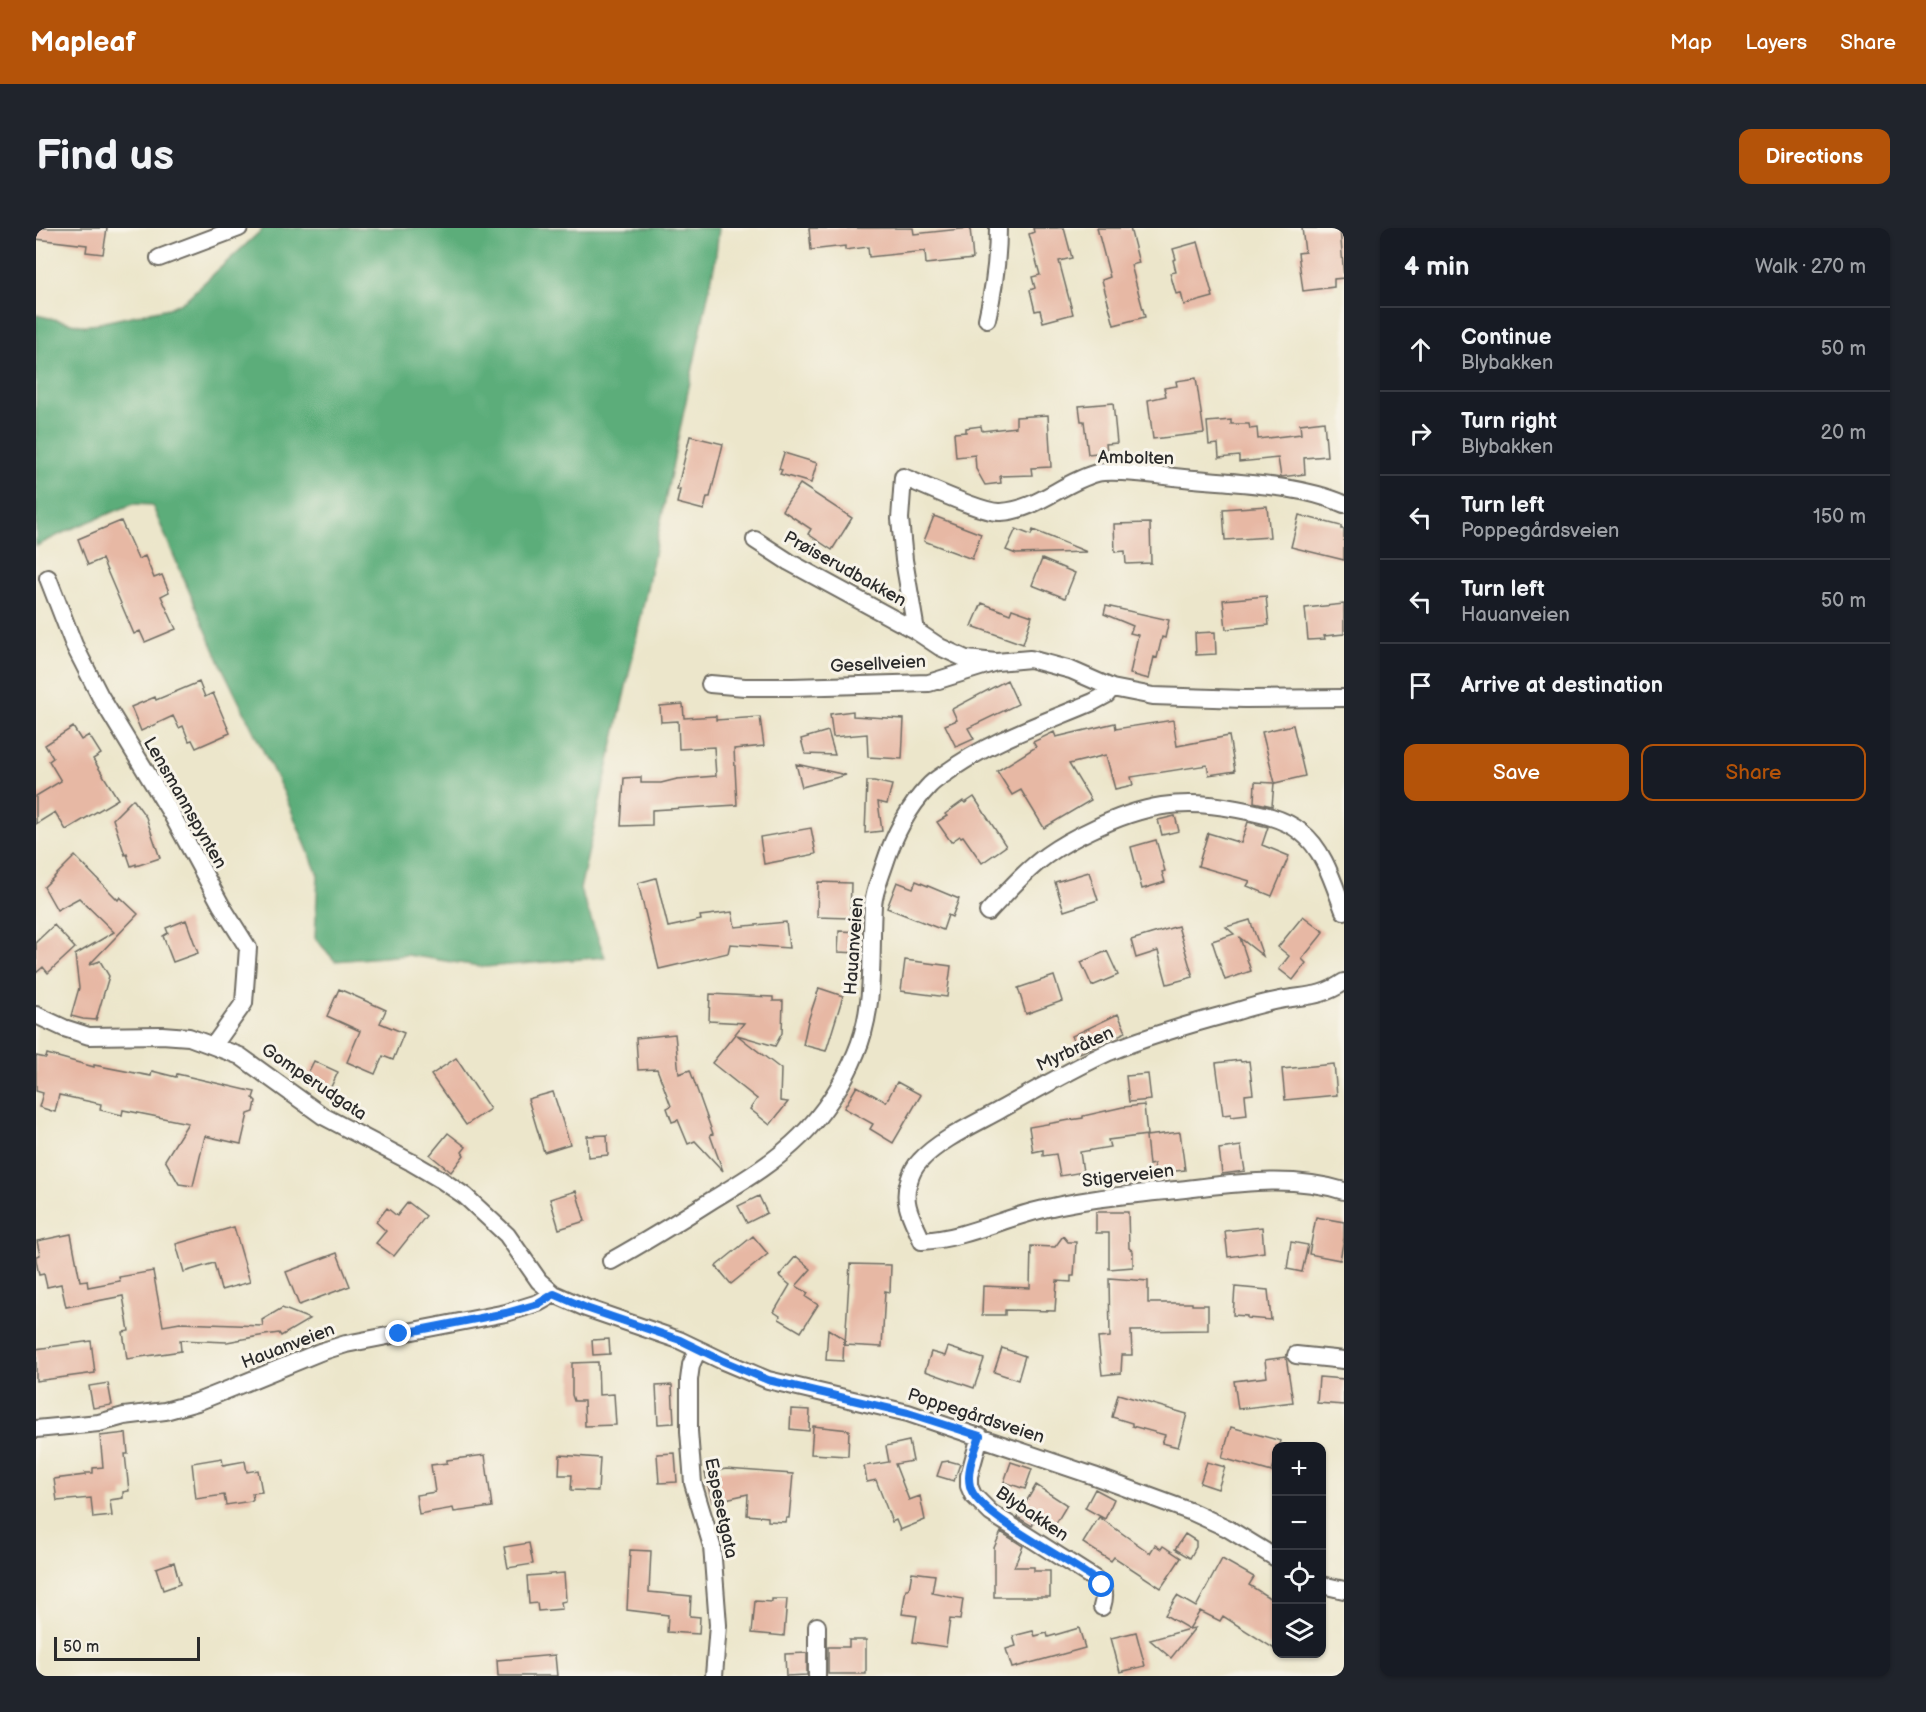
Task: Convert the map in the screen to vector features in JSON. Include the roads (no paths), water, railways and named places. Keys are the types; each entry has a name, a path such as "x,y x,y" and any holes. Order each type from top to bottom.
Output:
{"street":[{"path":"159,258 239,228"},
{"path":"987,319 993,285 998,228"},
{"name":"Ambolten","path":"903,477 999,513 1028,507 1068,484 1099,473 1139,474 1298,490 1344,504"},
{"name":"Prøiserudbakken","path":"903,477 901,529 916,631"},
{"name":"Prøiserudbakken","path":"756,540 789,562 916,631 940,647 966,659 996,662"},
{"name":"Lensmannspynten","path":"48,578 75,645 100,696 171,813 216,896 248,948 244,1003 214,1045"},
{"name":"Gesellveien","path":"710,684 792,687 929,683 996,662 1030,659 1071,670 1112,688"},
{"path":"1112,688 1153,696 1244,699 1344,698"},
{"name":"Hauanveien","path":"611,1261 740,1183 801,1136 823,1110 856,1053 865,1024 872,973 874,900 889,851 898,831 929,786 979,752 1094,702 1106,695 1112,688"},
{"path":"988,912 1024,874 1070,840 1118,816 1163,805 1189,803 1216,805 1263,815 1302,832 1318,852 1344,911"},
{"name":"Myrbråten","path":"922,1241 908,1209 906,1199 908,1183 919,1162 946,1141 1057,1078 1110,1052 1165,1032 1232,1012 1279,1000 1318,995 1331,991 1344,982"},
{"name":"Gomperudgata","path":"36,1015 89,1036 189,1037 240,1056 323,1116 421,1168 465,1196 507,1235 539,1281 554,1294"},
{"name":"Stigerveien","path":"922,1241 951,1238 1030,1213 1102,1197 1244,1182 1305,1183 1344,1191"},
{"name":"Hauanveien","path":"36,1429 99,1423 124,1416 165,1411 224,1392 299,1359 346,1344 506,1313 538,1304 554,1294"},
{"name":"Poppegårdsveien","path":"554,1294 586,1308 680,1340 768,1380 908,1413 980,1436 1192,1512 1227,1528 1272,1556"},
{"name":"Espesetgata","path":"698,1348 691,1365 689,1380 689,1431 693,1483 712,1546 718,1625 714,1676"},
{"path":"1296,1355 1344,1360"},
{"name":"Blybakken","path":"980,1436 969,1476 969,1486 973,1495 991,1513 1102,1585 1106,1596 1102,1607"},
{"path":"1326,1586 1344,1590"},
{"path":"817,1626 817,1676"}]}
